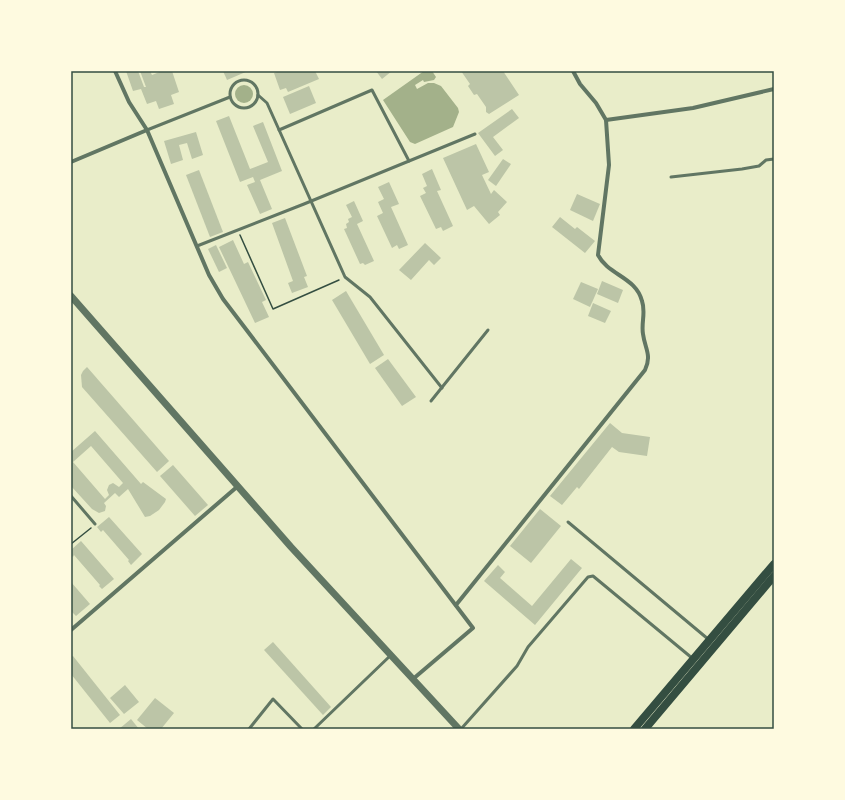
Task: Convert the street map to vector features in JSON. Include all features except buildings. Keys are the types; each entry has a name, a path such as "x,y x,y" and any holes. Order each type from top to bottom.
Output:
{"main road":[{"path":"634,729 774,564"},
{"path":"645,729 774,576"}],"street":[{"path":"116,71 129,102 147,130 209,275 228,305 473,628 413,679"},
{"path":"456,605 647,366 649,353 642,326 644,309 639,293 632,283 604,264 598,255 609,165 606,120 596,103 580,84 573,71"},
{"path":"606,120 693,108 774,89"},
{"path":"71,162 147,130"},
{"path":"71,296 291,547 460,729"},
{"path":"71,630 238,486"}],"lane":[{"path":"239,81 250,81 257,89 257,100 254,105 249,108 238,108 230,97 231,88 239,81"},
{"path":"279,130 372,90 408,161"},
{"path":"258,94 267,103 345,277 370,297 442,388"},
{"path":"147,130 230,97"},
{"path":"197,246 475,134"},
{"path":"671,177 742,169 759,166 766,160 774,159"},
{"path":"431,400 488,330"},
{"path":"71,496 95,524"},
{"path":"568,522 709,641"},
{"path":"460,729 517,666 528,647 588,577 593,576 693,660"},
{"path":"314,729 391,655"},
{"path":"248,729 273,699 302,729"}],"path":[{"path":"238,230 273,309 345,277"},
{"path":"71,544 95,524"}],"shaded area":[{"path":"424,71 432,71 436,77 434,80 424,82 423,80 415,85 417,89 428,83 434,83 441,86 458,108 459,112 453,127 415,144 410,142 383,100"},
{"path":"244,85 250,88 253,94 250,100 244,103 238,100 235,94 238,88"}]}
